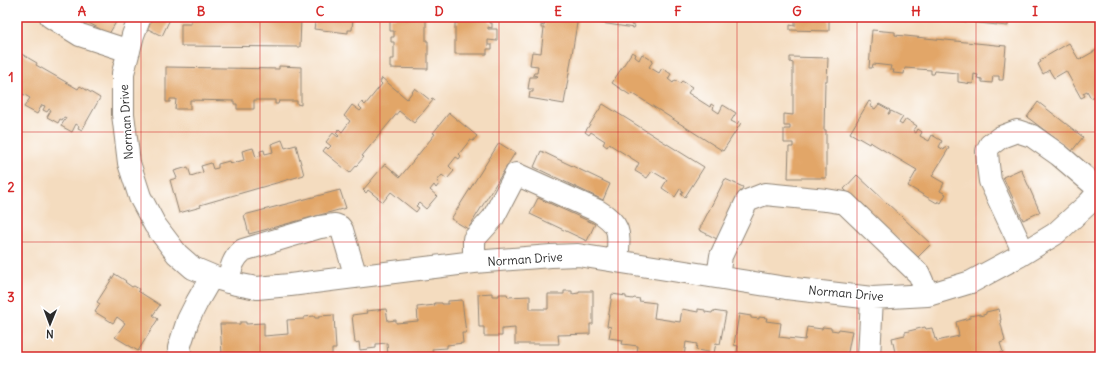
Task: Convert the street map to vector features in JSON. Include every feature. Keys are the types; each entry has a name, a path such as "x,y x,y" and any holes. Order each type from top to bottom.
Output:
{"street":[{"path":"51,17 80,36 129,51"},
{"name":"Norman Drive","path":"140,17 133,35 123,73 124,114 129,163 140,197 155,225 177,254 193,268 220,279 257,288 474,262 578,255 786,288 872,298 928,295 971,282 1024,253 1055,234 1089,203 1100,190"},
{"path":"1024,253 990,181 987,151 990,145 1001,137 1017,131 1032,136 1059,155 1100,190"},
{"path":"474,262 474,238 493,218 516,174 598,211 607,217 616,225 619,238 617,261"},
{"path":"718,277 721,256 747,201 765,194 845,203 919,274 928,295"},
{"path":"181,357 179,348 188,320 197,302 220,279 237,255 243,250 320,227 335,225 340,227 342,230 356,277"},
{"path":"869,357 872,298"}],"building":[{"path":"78,17 119,17 109,34"},
{"path":"149,17 171,17 162,36 144,27"},
{"path":"191,17 301,17 300,47 181,46 181,24 191,24"},
{"path":"316,17 353,17 352,30 348,30 348,33 314,29"},
{"path":"426,17 428,69 390,68 390,59 394,59 394,42 391,42 391,37 394,37 394,31 390,31 390,18"},
{"path":"458,17 489,17 489,23 492,23 492,28 488,27 488,29 497,29 497,41 488,40 488,45 492,45 492,49 487,49 487,54 455,54 455,23 458,23"},
{"path":"546,17 578,17 564,104 529,98 530,92 533,92 533,89 528,89 530,77 537,76 533,75 534,73 537,73 538,66 530,65 532,52 541,53 544,28 541,28 541,25 544,26"},
{"path":"602,17 642,17 641,21 632,20 631,25 635,26 634,28 601,23"},
{"path":"795,17 829,17 829,31 790,30 790,25 795,26"},
{"path":"1008,17 1008,26 929,18"},
{"path":"872,30 895,32 895,35 1006,46 1003,80 999,80 999,76 993,76 992,83 982,82 982,79 977,78 978,75 974,74 973,84 958,82 958,73 935,71 934,74 931,74 931,70 905,68 904,74 893,73 894,70 890,70 891,66 873,64 872,68 869,68"},
{"path":"1069,43 1079,60 1100,48 1100,93 1091,98 1087,91 1083,93 1085,96 1081,98 1066,71 1054,78 1049,70 1043,74 1038,64 1041,62 1040,60"},
{"path":"18,52 37,63 36,65 78,89 80,86 100,98 82,130 78,128 79,126 76,124 72,132 61,126 66,118 64,117 62,120 60,119 58,123 47,117 51,110 49,109 47,112 43,110 45,106 42,105 37,114 24,107 30,98 23,94 22,96 20,95 17,101"},
{"path":"632,52 636,54 635,57 639,60 642,54 653,61 649,67 659,73 662,68 671,74 668,79 673,83 675,80 680,83 682,81 692,87 688,93 710,107 711,104 714,106 713,109 719,113 723,105 736,113 731,121 737,124 739,121 741,123 723,151 632,93 630,95 612,83"},
{"path":"790,57 828,58 827,81 825,81 824,130 826,130 826,178 788,178 789,147 793,147 793,143 784,143 784,129 790,129 790,126 784,126 784,114 793,115 793,63 790,62"},
{"path":"279,66 301,67 301,105 297,104 297,101 279,101 278,104 275,104 275,100 254,100 254,109 237,109 237,104 234,104 234,101 190,100 190,109 175,109 176,99 170,99 170,102 166,102 166,67 279,69"},
{"path":"382,78 407,99 415,88 430,100 432,98 434,99 414,123 399,111 350,173 323,151 326,147 328,149 331,146 326,142 333,133 338,137 339,136 336,133 339,129 342,132 350,121 344,116 352,105 360,111 362,109 359,106 362,102 365,105 382,84 380,82"},
{"path":"869,101 872,103 870,106 875,109 879,104 890,110 888,114 891,111 903,117 899,123 902,125 906,119 917,126 913,131 916,133 918,129 922,132 920,136 929,141 932,135 942,141 939,147 944,150 946,146 949,148 932,176 944,183 940,191 946,194 941,203 938,201 937,203 908,186 917,170 870,142 869,144 850,133"},
{"path":"1038,102 1083,137 1072,151 1027,117"},
{"path":"603,104 704,167 685,197 681,194 683,191 680,189 675,197 662,188 667,180 652,171 647,178 635,171 639,163 609,144 607,147 603,144 605,141 591,132 589,135 585,132"},
{"path":"449,113 477,136 473,141 470,140 459,154 461,156 459,159 456,157 449,166 454,171 447,179 442,175 437,181 439,184 436,188 434,185 430,190 437,196 426,209 419,203 416,206 419,208 416,212 391,192 383,202 368,190 366,193 363,190 385,164 400,177 435,134 433,133"},
{"path":"282,140 285,148 296,145 304,175 200,205 201,207 179,213 170,180 177,178 174,171 188,167 191,176 203,172 201,166 211,163 213,169 218,168 218,164 229,161 230,164 244,160 242,151 253,148 256,157 261,155 260,151 264,150 265,154 273,152 271,144"},
{"path":"499,143 515,153 468,229 451,219"},
{"path":"541,151 610,184 603,200 534,167"},
{"path":"1021,169 1040,212 1023,220 1003,177"},
{"path":"857,175 931,244 918,257 844,189"},
{"path":"725,179 743,187 717,239 699,230"},
{"path":"340,190 346,208 249,234 244,215"},
{"path":"538,198 595,224 587,241 530,214"},
{"path":"115,274 132,287 134,286 139,289 138,291 160,305 153,315 158,319 138,351 115,337 125,323 117,317 113,323 95,312 100,304 97,302"},
{"path":"564,291 572,291 572,294 579,293 579,291 593,291 593,324 590,324 590,334 558,335 559,344 515,344 515,328 502,329 502,336 484,336 484,327 479,327 478,294 492,293 492,296 499,296 499,294 507,294 508,297 530,296 530,309 548,309 548,294 564,294"},
{"path":"612,294 626,296 626,298 640,299 639,301 656,303 654,318 680,322 682,309 698,312 698,309 712,313 713,311 726,313 720,344 716,343 714,353 696,350 697,344 686,342 684,357 667,357 637,352 638,346 622,344 623,340 609,338 611,327 607,326"},
{"path":"462,300 466,333 462,333 463,343 447,345 447,348 432,349 433,356 388,357 387,343 376,344 376,348 360,350 359,342 355,343 352,315 367,313 366,311 386,309 388,321 396,320 396,323 418,321 417,307 435,305 434,303 448,304 448,301"},
{"path":"999,309 1005,341 1000,343 1003,352 983,357 896,357 892,338 905,335 905,332 925,327 926,329 932,328 937,341 959,336 956,322 970,318 970,316 980,314 980,316 986,314 986,312"},
{"path":"739,314 751,316 751,318 767,318 766,321 781,323 779,337 805,340 807,327 822,329 823,327 838,331 839,329 852,331 847,357 736,357 738,346 734,345"},
{"path":"334,315 336,349 332,349 332,357 226,357 225,353 222,354 220,324 240,324 240,322 246,322 246,324 264,323 264,336 288,334 287,320 304,319 304,317 314,316 315,318 319,318 319,316"}]}
